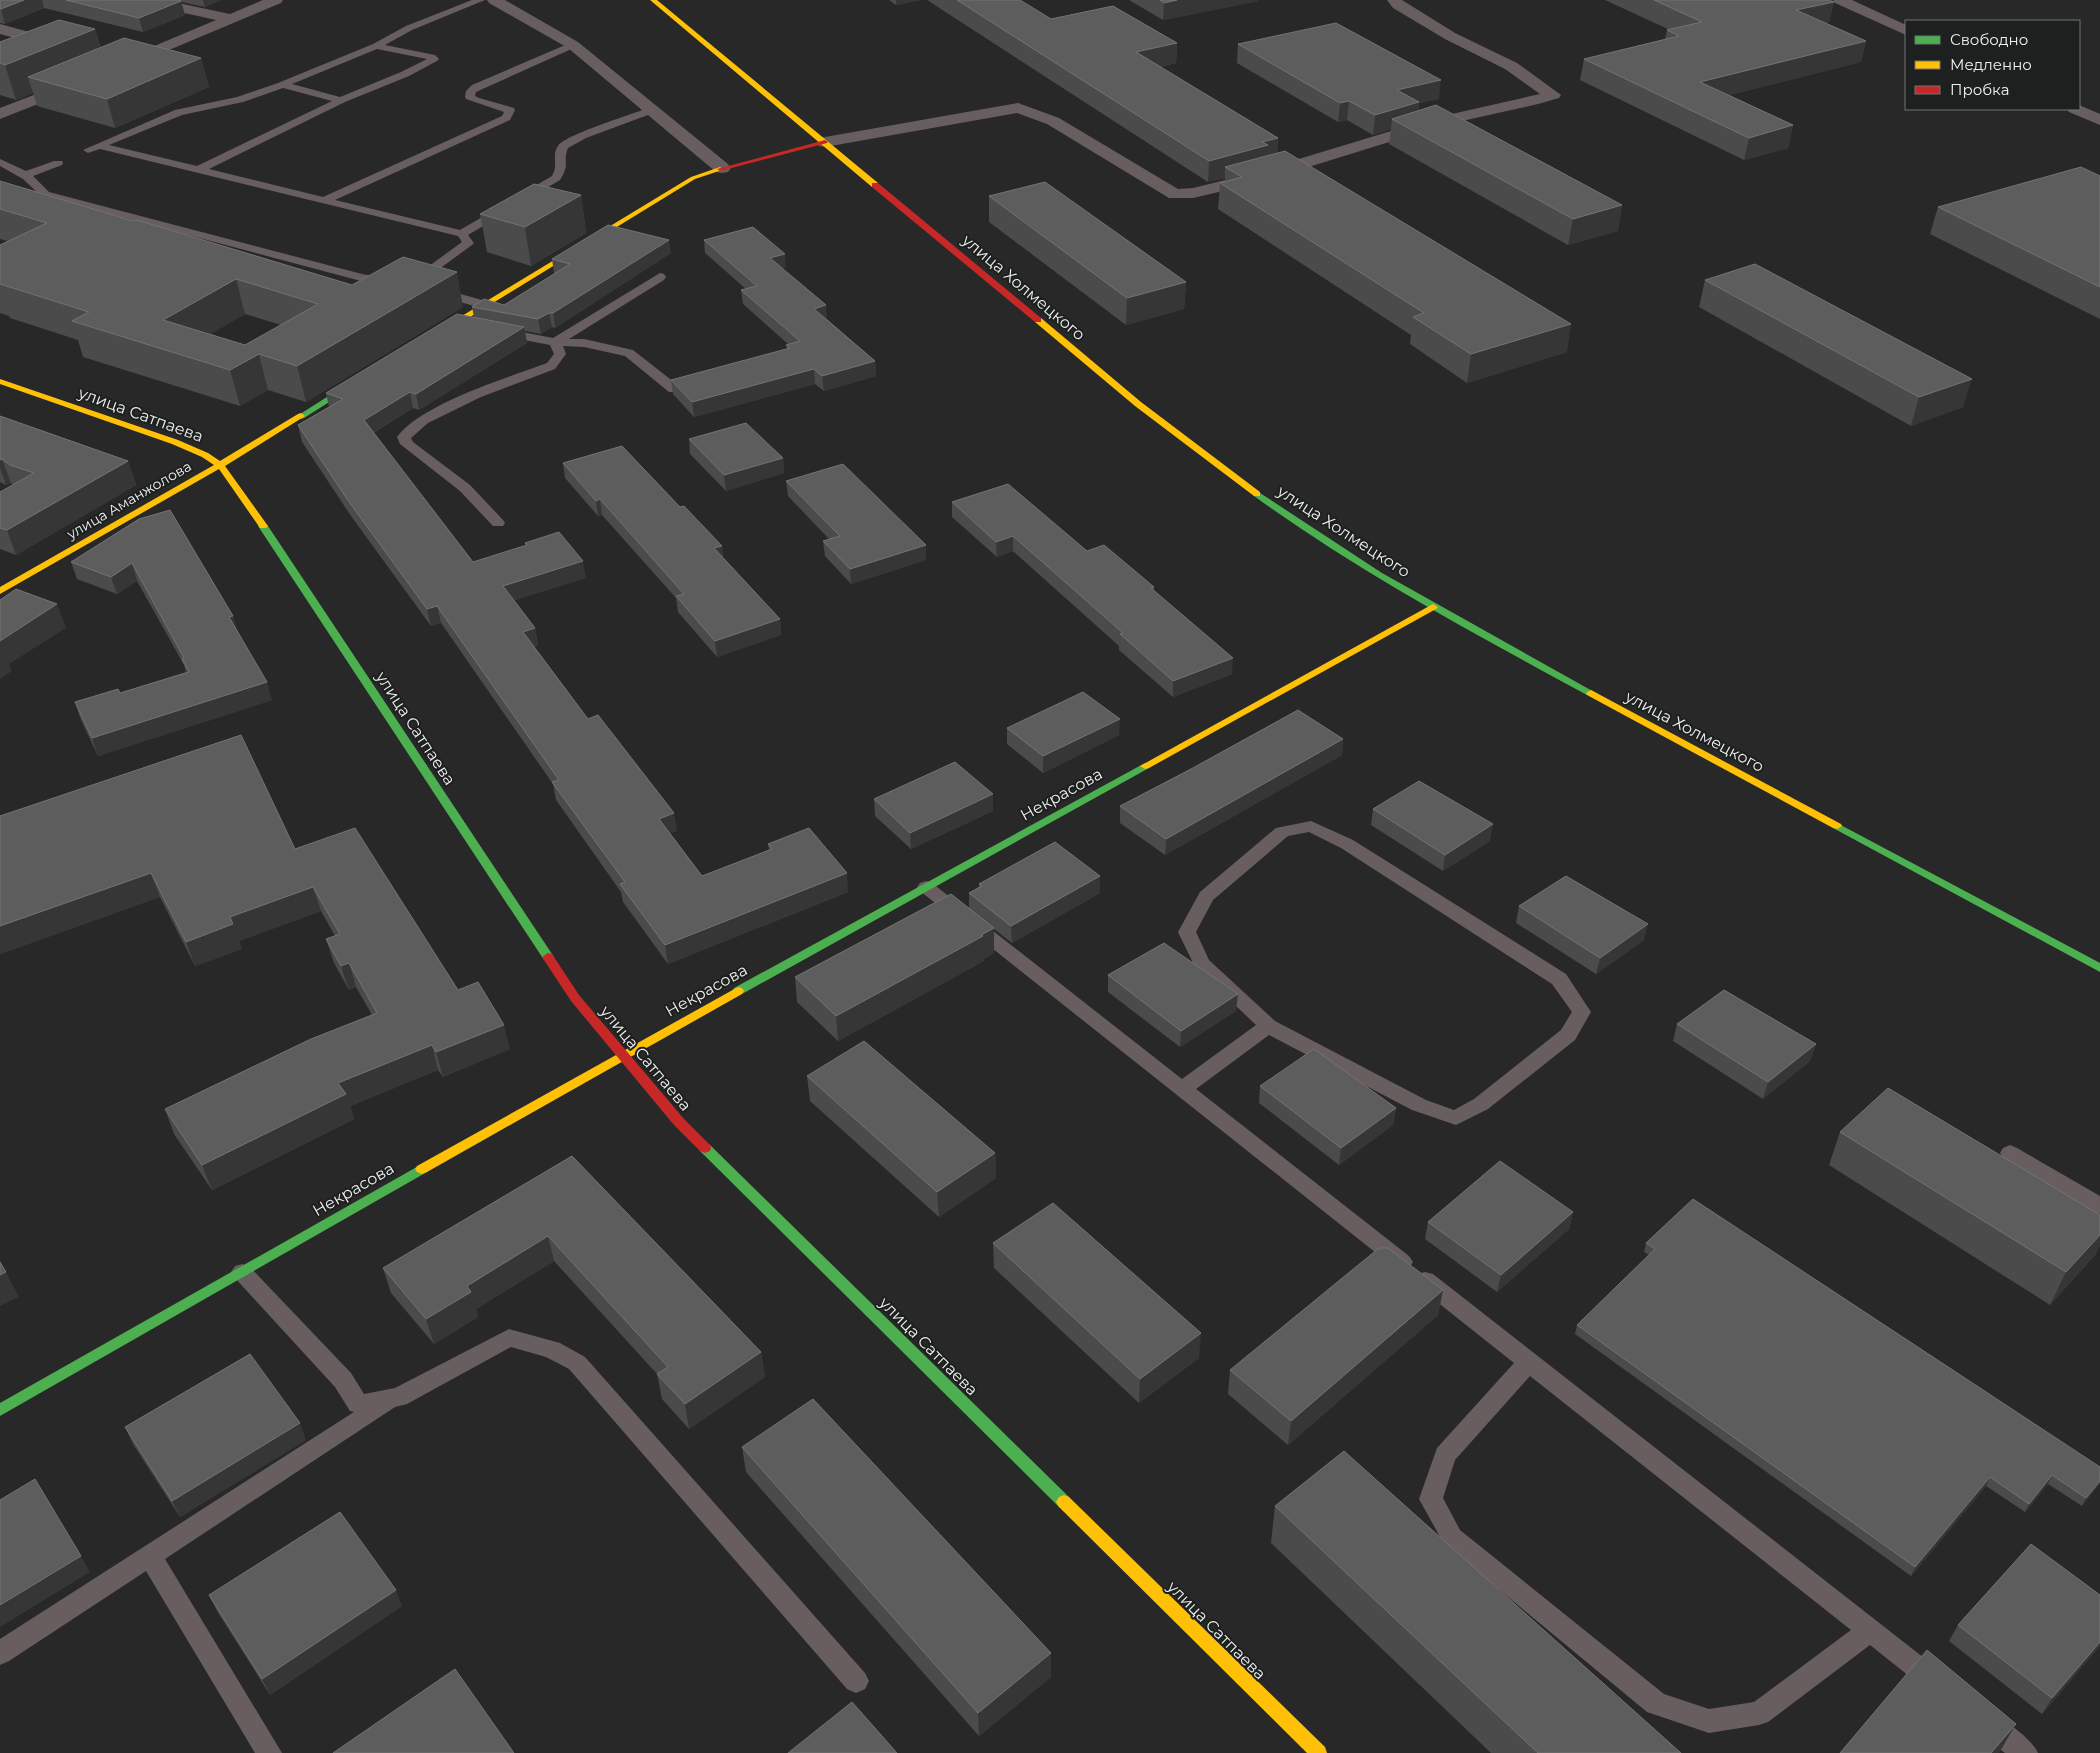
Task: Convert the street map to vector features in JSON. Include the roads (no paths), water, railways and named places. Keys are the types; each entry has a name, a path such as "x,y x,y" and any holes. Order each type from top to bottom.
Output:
{"street":[{"path":"144,0 232,19"},
{"path":"110,63 127,62 276,0"},
{"path":"494,0 573,45 722,168"},
{"name":"улица Холмецкого","path":"653,0 1138,404 1303,528 1433,607 2100,968"},
{"path":"422,343 693,178 722,168 825,142 1018,108 1053,122 1175,194 1193,193 1251,178 1440,121 1553,95 1511,66 1450,36 1398,5 1394,0"},
{"path":"1840,0 1905,31"},
{"path":"0,29 73,48"},
{"path":"0,114 87,79"},
{"path":"2077,110 2100,120"},
{"name":"улица Аманжолова","path":"0,591 220,465 371,374"},
{"name":"улица Сатпаева","path":"0,381 175,442 205,455 220,465 262,524 575,998 679,1122 1319,1753"},
{"name":"Некрасова","path":"0,1410 622,1055 1433,607"}],"lane":[{"path":"88,150 179,112 239,100 282,85 376,46 409,28 480,0"},
{"path":"323,201 506,118 510,114 510,110 475,100 470,97 471,91 476,87 573,45"},
{"path":"198,170 341,100 434,60 432,57 376,46"},
{"path":"282,85 341,100"},
{"path":"462,234 556,178 562,168 560,154 563,146 582,136 652,110"},
{"path":"100,146 462,234 468,243 409,284"},
{"path":"0,162 15,168 39,191 46,194 361,277 409,284 485,305"},
{"path":"29,182 58,163"},
{"path":"0,174 15,168"},
{"path":"554,342 660,277"},
{"path":"455,323 473,326"},
{"path":"490,329 554,342 584,343 629,353 674,389"},
{"path":"498,523 465,488 407,444 404,441 404,437 423,420 476,394 551,366 560,354 554,342"},
{"path":"1311,826 1347,844 1559,979 1582,1012 1568,1036 1481,1104 1456,1118 1419,1105 1268,1026 1201,963 1187,932 1206,896 1282,832 1311,826"},
{"path":"926,887 1948,1692"},
{"path":"1182,1089 1268,1026"},
{"path":"2010,1153 2100,1206"},
{"path":"242,1272 343,1380 358,1404 399,1397 509,1338 552,1349 577,1363 856,1681"},
{"path":"1529,1362 1445,1455 1431,1499 1452,1537 1656,1704 1709,1721 1759,1713 1870,1631"},
{"path":"0,1652 393,1399"},
{"path":"150,1556 269,1753"},
{"path":"1971,1710 2025,1753"}]}
